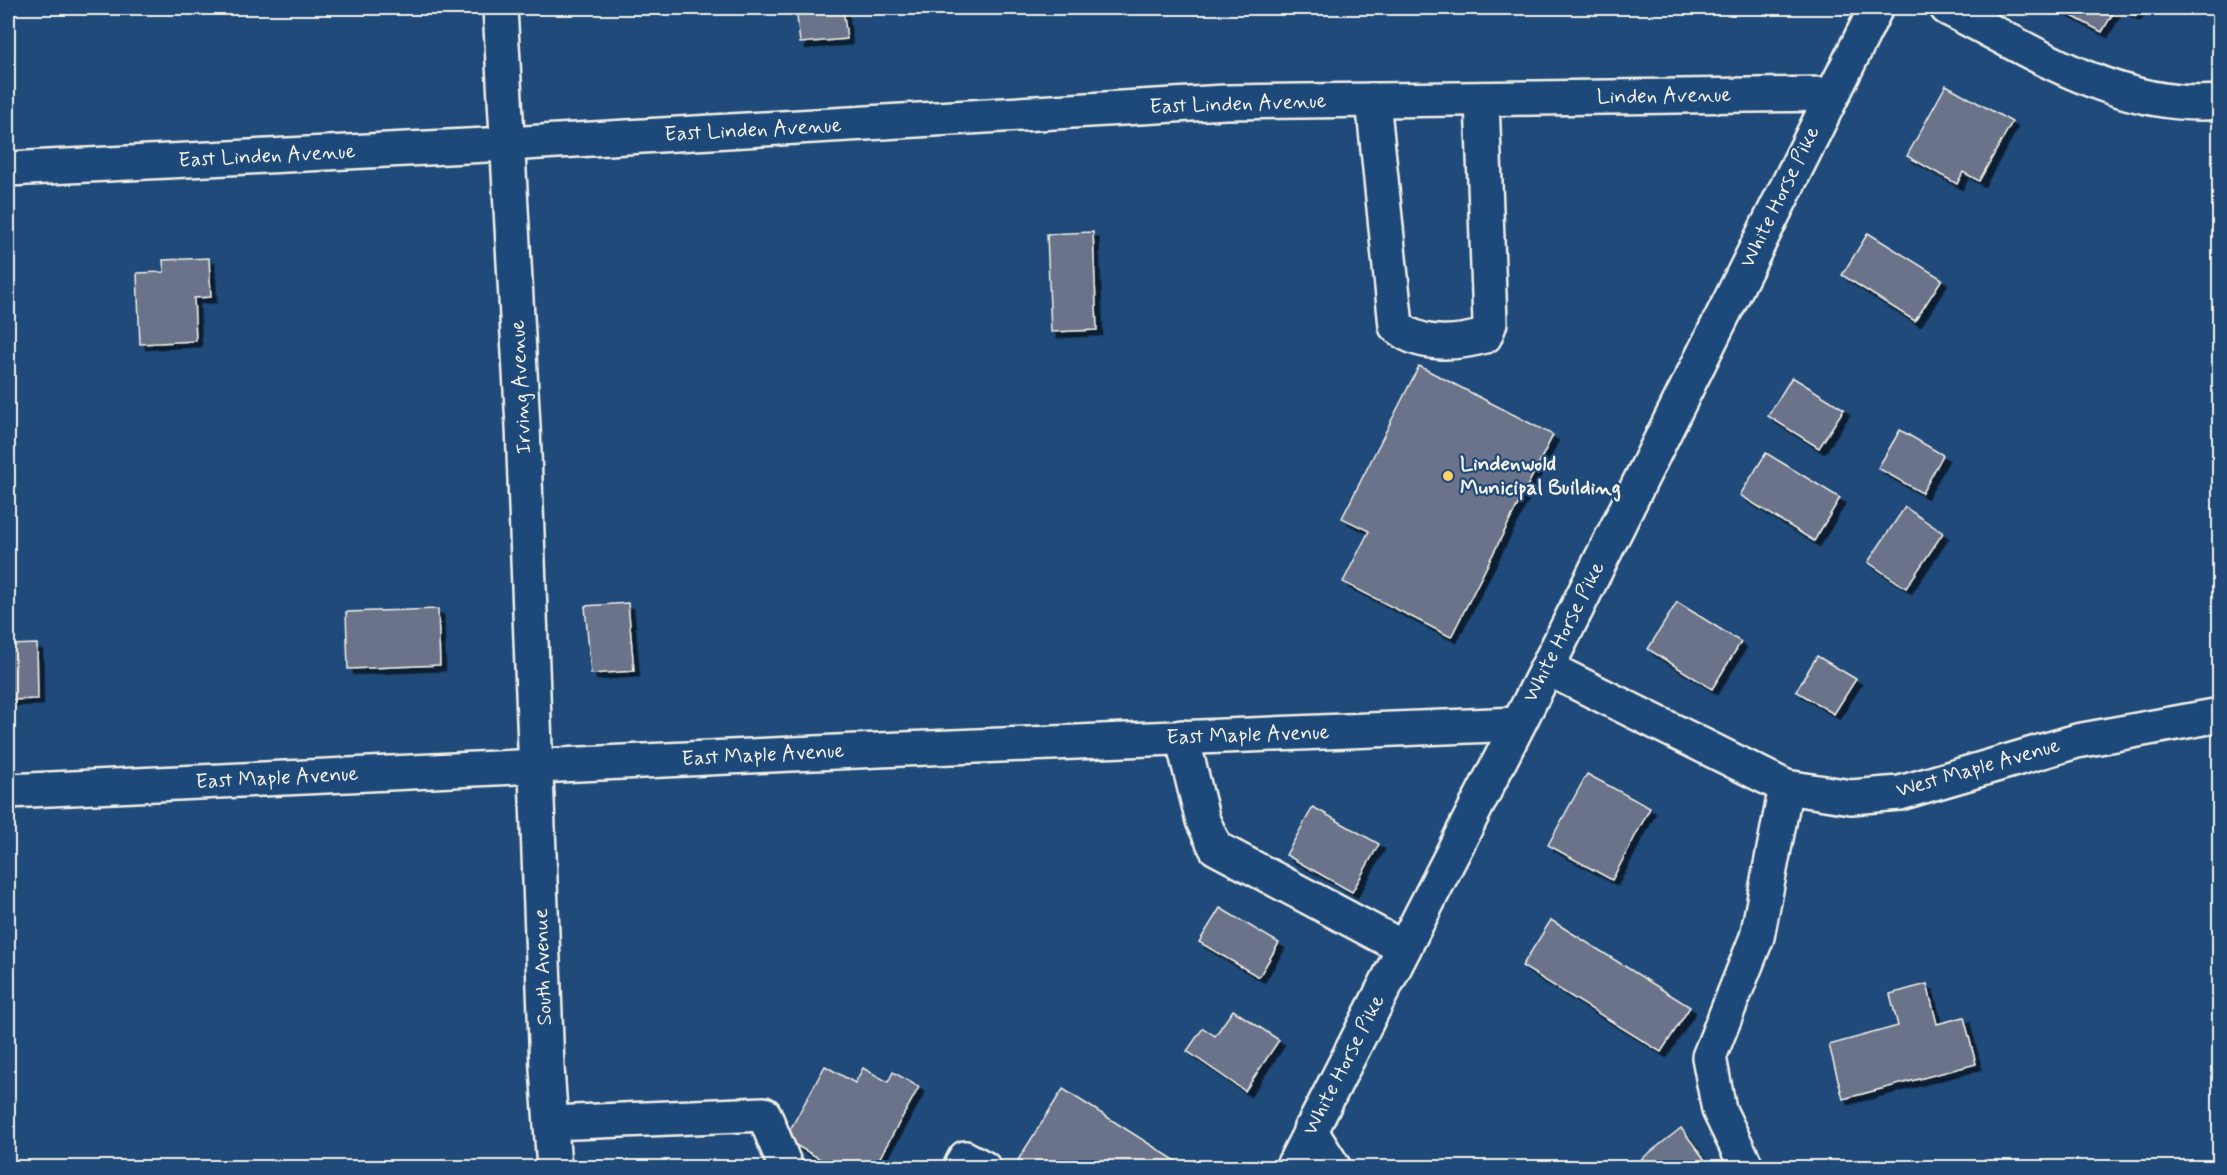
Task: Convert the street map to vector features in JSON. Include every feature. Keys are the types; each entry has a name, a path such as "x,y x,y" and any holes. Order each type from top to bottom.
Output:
{"main road":[{"name":"Irving Avenue","path":"500,8 523,426 536,766"},
{"name":"White Horse Pike","path":"1292,1167 1547,668 1831,94 1876,8"},
{"path":"1947,8 2067,70 2123,92 2201,104 2220,102"},
{"name":"Linden Avenue","path":"1490,99 1831,94"},
{"name":"East Linden Avenue","path":"8,169 507,144 1225,102 1490,99"},
{"path":"1373,100 1396,326 1409,337 1456,343 1485,336 1490,323 1490,99"},
{"name":"West Maple Avenue","path":"1547,668 1786,787 1851,797 1900,793 2077,741 2220,715"},
{"name":"East Maple Avenue","path":"8,791 1182,737 1518,724"},
{"path":"1182,737 1203,821 1216,848 1404,948"},
{"name":"South Avenue","path":"536,766 554,1167"},
{"path":"1747,1167 1719,1110 1709,1057 1757,937 1786,787"},
{"path":"551,1123 764,1114 786,1167"},
{"path":"1310,1130 1334,1167"}],"building":[{"path":"796,8 843,8 847,39 800,43"},
{"path":"2057,8 2116,8 2102,32"},
{"path":"2120,8 2139,8 2135,15"},
{"path":"1946,85 2012,122 1979,181 1963,172 1957,184 1907,156"},
{"path":"1093,232 1097,330 1051,332 1047,234"},
{"path":"1868,233 1942,279 1915,321 1842,275"},
{"path":"209,258 211,297 194,298 196,341 140,344 137,273 164,272 163,260"},
{"name":"Lindenwold Municipal Building","path":"1419,366 1553,435 1451,637 1343,582 1369,531 1342,518"},
{"path":"1792,377 1844,409 1819,448 1768,416"},
{"path":"1900,430 1943,455 1922,493 1878,468"},
{"path":"1766,453 1840,498 1814,541 1740,495"},
{"path":"1905,507 1943,533 1906,588 1868,562"},
{"path":"1677,602 1741,642 1712,689 1648,649"},
{"path":"628,603 634,671 591,674 585,606"},
{"path":"438,609 440,665 348,669 346,612"},
{"path":"37,644 38,699 8,700 8,645"},
{"path":"1817,656 1856,679 1834,714 1796,691"},
{"path":"1587,774 1650,808 1612,880 1548,845"},
{"path":"1313,807 1379,844 1352,892 1286,855"},
{"path":"1220,908 1279,943 1259,977 1199,942"},
{"path":"1551,920 1690,1007 1661,1052 1522,966"},
{"path":"1927,984 1937,1024 1964,1017 1976,1064 1843,1099 1829,1045 1898,1026 1890,994"},
{"path":"1233,1010 1279,1040 1245,1091 1187,1051 1203,1028 1215,1036"},
{"path":"825,1066 855,1083 863,1068 888,1082 893,1072 919,1087 874,1168 836,1168 785,1139"},
{"path":"1063,1089 1187,1168 1031,1168 1018,1160"},
{"path":"1681,1128 1711,1168 1630,1168"}],"place":[{"name":"Lindenwold Municipal Building","path":"1448,476"}]}
